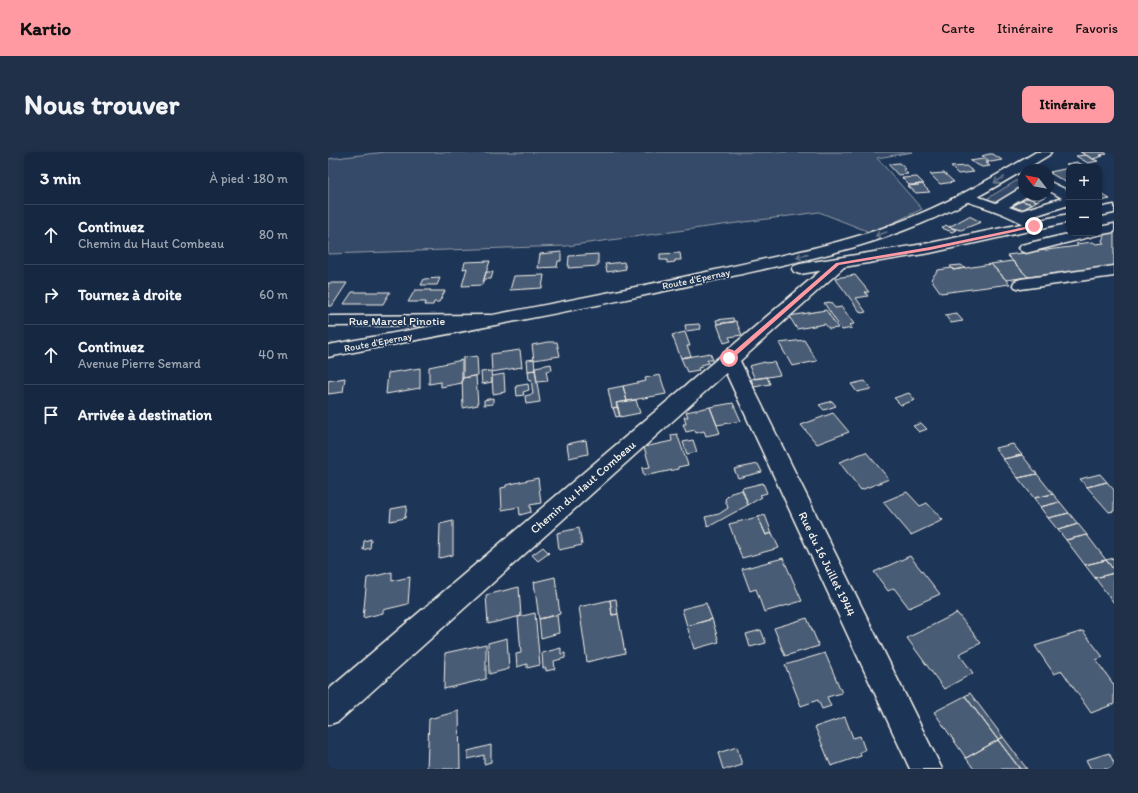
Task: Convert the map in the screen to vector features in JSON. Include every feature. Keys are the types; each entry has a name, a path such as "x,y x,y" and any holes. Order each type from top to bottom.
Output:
{"main road":[{"name":"Route d'Epernay","path":"1029,164 1045,152"},
{"name":"Route d'Epernay","path":"328,351 670,285 840,247 903,226 943,209 1018,171"},
{"path":"1054,188 1066,194"},
{"path":"999,207 1018,196"},
{"path":"968,197 999,207 1020,216 1034,226"},
{"path":"1020,216 1066,201"},
{"path":"903,226 913,241 929,238 966,240 1066,219"},
{"path":"1026,248 1078,236"},
{"path":"670,285 838,264 929,238"},
{"name":"Chemin du Haut Combeau","path":"328,710 838,264"},
{"path":"1021,284 1114,271"},
{"name":"Rue Marcel Pinotie","path":"328,321 489,320"},
{"name":"Rue du 16 Juillet 1944","path":"729,358 926,769"}],"shaded area":[{"path":"385,152 913,152 877,158 922,209 872,233 819,212 566,246 328,254 328,159"},
{"path":"1018,180 1018,192 997,202 988,200 988,198"}],"building":[{"path":"1080,152 1104,152 1107,154 1100,155 1103,156 1093,159"},
{"path":"993,154 1002,160 991,162 982,156"},
{"path":"1086,155 1098,161 1088,163 1076,156"},
{"path":"983,159 989,163 986,163 990,166 982,167 970,161"},
{"path":"1077,162 1081,164 1066,164"},
{"path":"899,163 906,169 903,169 908,174 898,175 888,164"},
{"path":"966,166 974,172 958,174 951,167"},
{"path":"1066,169 1066,182 1054,175 1054,171"},
{"path":"944,173 954,182 940,184 930,174"},
{"path":"917,177 924,184 909,185 902,178"},
{"path":"918,184 922,184 930,192 916,193 908,186 919,185"},
{"path":"1102,195 1110,199 1102,201"},
{"path":"1034,200 1037,201 1032,204 1022,201"},
{"path":"1022,201 1032,204 1022,210 1012,206"},
{"path":"969,216 981,222 961,230 949,227"},
{"path":"946,225 956,230 952,232 942,228"},
{"path":"1114,230 1114,266 1028,277 1007,255 1078,246 1076,244 1093,242 1096,244 1104,243 1102,241 1106,231"},
{"path":"561,252 561,261 558,261 557,267 538,268 540,254"},
{"path":"680,253 681,260 675,260 675,262 667,263 667,260 660,260 660,254"},
{"path":"598,254 598,266 568,268 569,256"},
{"path":"490,261 482,285 462,286 467,268 463,269 465,262"},
{"path":"1012,261 1028,277 1006,280 991,264"},
{"path":"624,262 626,269 607,272 605,264"},
{"path":"991,264 1010,284 941,293 931,279 938,270 952,268 953,270"},
{"path":"961,265 965,268 953,270 950,266"},
{"path":"486,272 493,272 491,279 484,279"},
{"path":"544,275 542,288 510,290 514,276"},
{"path":"855,275 869,292 865,292 868,296 856,298 866,312 861,313 835,278"},
{"path":"440,278 437,285 421,285 424,279"},
{"path":"328,283 347,283 332,306 328,306"},
{"path":"415,290 445,291 439,302 434,302 433,305 425,305 426,302 408,302"},
{"path":"352,292 390,292 383,304 344,304"},
{"path":"830,302 835,308 842,307 854,324 849,325 852,328 842,330 824,303"},
{"path":"826,310 838,328 829,329 825,324 797,329 789,316"},
{"path":"956,313 963,321 951,323 945,315"},
{"path":"733,318 734,322 717,324 716,320"},
{"path":"736,321 742,335 729,337 731,341 724,343 717,324"},
{"path":"699,324 701,329 686,331 685,325"},
{"path":"685,332 690,346 687,346 691,356 681,358 672,335"},
{"path":"804,340 817,361 792,366 779,343"},
{"path":"557,342 560,356 534,360 532,345"},
{"path":"520,350 522,367 492,372 491,354"},
{"path":"710,353 713,360 707,360 709,363 701,365 702,367 698,368 699,370 687,372 681,358"},
{"path":"477,356 478,375 463,378 463,358"},
{"path":"534,359 535,370 528,371 527,360"},
{"path":"462,360 462,383 441,387 441,382 429,384 429,367"},
{"path":"765,362 774,362 780,375 755,379 749,366"},
{"path":"551,364 552,370 546,371 548,381 537,382 535,367"},
{"path":"420,368 420,388 386,394 388,373"},
{"path":"535,370 540,402 526,404 525,396 533,394 531,379 529,380 528,371"},
{"path":"491,371 492,382 482,384 481,372"},
{"path":"504,374 505,392 493,394 492,376"},
{"path":"660,375 666,394 627,401 623,386 646,381 645,378"},
{"path":"476,376 478,405 463,408 462,378"},
{"path":"767,377 770,384 754,387 751,379"},
{"path":"345,378 343,392 328,394 328,381"},
{"path":"865,381 871,389 857,392 851,384"},
{"path":"528,384 529,390 523,392 524,395 517,396 516,386"},
{"path":"623,386 627,401 616,403 618,407 612,408 608,389"},
{"path":"909,393 915,400 901,405 894,398"},
{"path":"493,398 493,404 484,405 484,400"},
{"path":"636,400 640,413 620,417 616,403"},
{"path":"832,401 836,406 824,410 819,405"},
{"path":"733,403 741,421 717,425 710,407"},
{"path":"618,407 620,416 616,417 613,408"},
{"path":"710,407 720,433 706,436 704,431 696,433 695,430 686,432 683,424 686,424 684,417 688,417 686,412"},
{"path":"833,413 849,432 817,444 801,425"},
{"path":"921,423 927,429 919,432 913,426"},
{"path":"677,434 688,465 678,467 678,469 644,476 642,468 650,467 644,447 672,441 671,435"},
{"path":"586,440 588,454 569,458 567,444"},
{"path":"693,440 697,452 687,454 683,442"},
{"path":"1013,444 1022,455 1003,459 995,448"},
{"path":"866,452 889,479 861,490 839,462"},
{"path":"1022,455 1037,474 1018,478 1003,459"},
{"path":"758,464 762,472 738,478 734,469"},
{"path":"1037,474 1053,494 1034,498 1018,478"},
{"path":"1100,474 1107,482 1087,487 1080,479"},
{"path":"538,478 541,503 530,505 531,512 520,515 519,507 502,510 501,488 506,487 506,485"},
{"path":"1107,482 1114,490 1114,511 1109,512 1087,487"},
{"path":"763,483 767,493 760,495 762,497 748,505 742,488"},
{"path":"742,490 748,505 708,527 705,517 719,514 728,508 725,499 731,493"},
{"path":"907,492 920,506 927,503 943,520 911,535 883,502"},
{"path":"1053,494 1060,502 1040,507 1034,498"},
{"path":"1060,502 1069,513 1048,518 1040,507"},
{"path":"407,506 405,518 390,521 391,509"},
{"path":"1069,513 1078,524 1058,530 1048,518"},
{"path":"765,515 772,533 766,535 758,517"},
{"path":"758,517 766,535 772,533 779,548 742,558 729,524"},
{"path":"453,521 453,555 439,558 440,524"},
{"path":"1078,524 1087,535 1066,540 1058,530"},
{"path":"579,528 582,545 559,550 557,533"},
{"path":"1087,535 1106,560 1085,565 1066,540"},
{"path":"371,539 370,548 363,550 364,541"},
{"path":"543,547 549,553 538,561 532,555"},
{"path":"910,556 940,594 909,608 894,588 888,591 874,572"},
{"path":"783,558 802,601 764,612 756,589 750,591 742,569"},
{"path":"1114,558 1114,570 1106,560"},
{"path":"1106,560 1114,570 1114,573 1095,578 1085,565"},
{"path":"392,572 392,581 410,577 408,604 383,610 383,613 363,618 367,578"},
{"path":"1114,573 1114,603 1095,578"},
{"path":"555,577 560,614 539,619 534,582"},
{"path":"519,587 521,616 488,624 486,595"},
{"path":"616,599 618,614 612,615 610,600"},
{"path":"610,600 612,615 618,614 625,653 587,662 579,607"},
{"path":"706,603 712,619 687,626 682,609"},
{"path":"535,613 540,665 527,668 527,664 517,667 516,654 521,653 518,617"},
{"path":"957,613 981,643 959,654 973,673 944,689 907,638"},
{"path":"557,615 559,633 541,638 539,619"},
{"path":"807,618 819,646 785,656 774,628"},
{"path":"712,619 719,642 694,649 687,626"},
{"path":"761,630 766,643 750,647 746,634"},
{"path":"1083,631 1103,657 1096,660 1114,685 1114,704 1091,713 1062,671 1054,674 1035,646"},
{"path":"507,638 509,669 489,674 488,643"},
{"path":"486,644 486,679 444,689 445,653"},
{"path":"561,648 561,654 565,653 565,658 554,661 555,669 546,671 546,668 543,668 542,653"},
{"path":"825,653 842,693 827,697 831,706 822,709 818,700 801,706 785,665"},
{"path":"970,693 1003,737 998,740 965,696"},
{"path":"965,696 998,740 966,758 934,712"},
{"path":"459,711 460,769 427,769 429,719"},
{"path":"845,717 853,738 860,736 865,750 860,752 861,756 831,766 815,727"},
{"path":"1003,737 1027,769 1020,769 998,740"},
{"path":"998,740 1020,769 974,769 966,758"},
{"path":"491,745 491,762 484,764 484,755 468,759 468,751"},
{"path":"737,747 742,765 730,769 723,769 718,753"},
{"path":"1109,753 1114,763 1114,769 1091,769 1086,760"}],"route":[{"path":"729,358 838,264 930,248 1034,226"}]}
